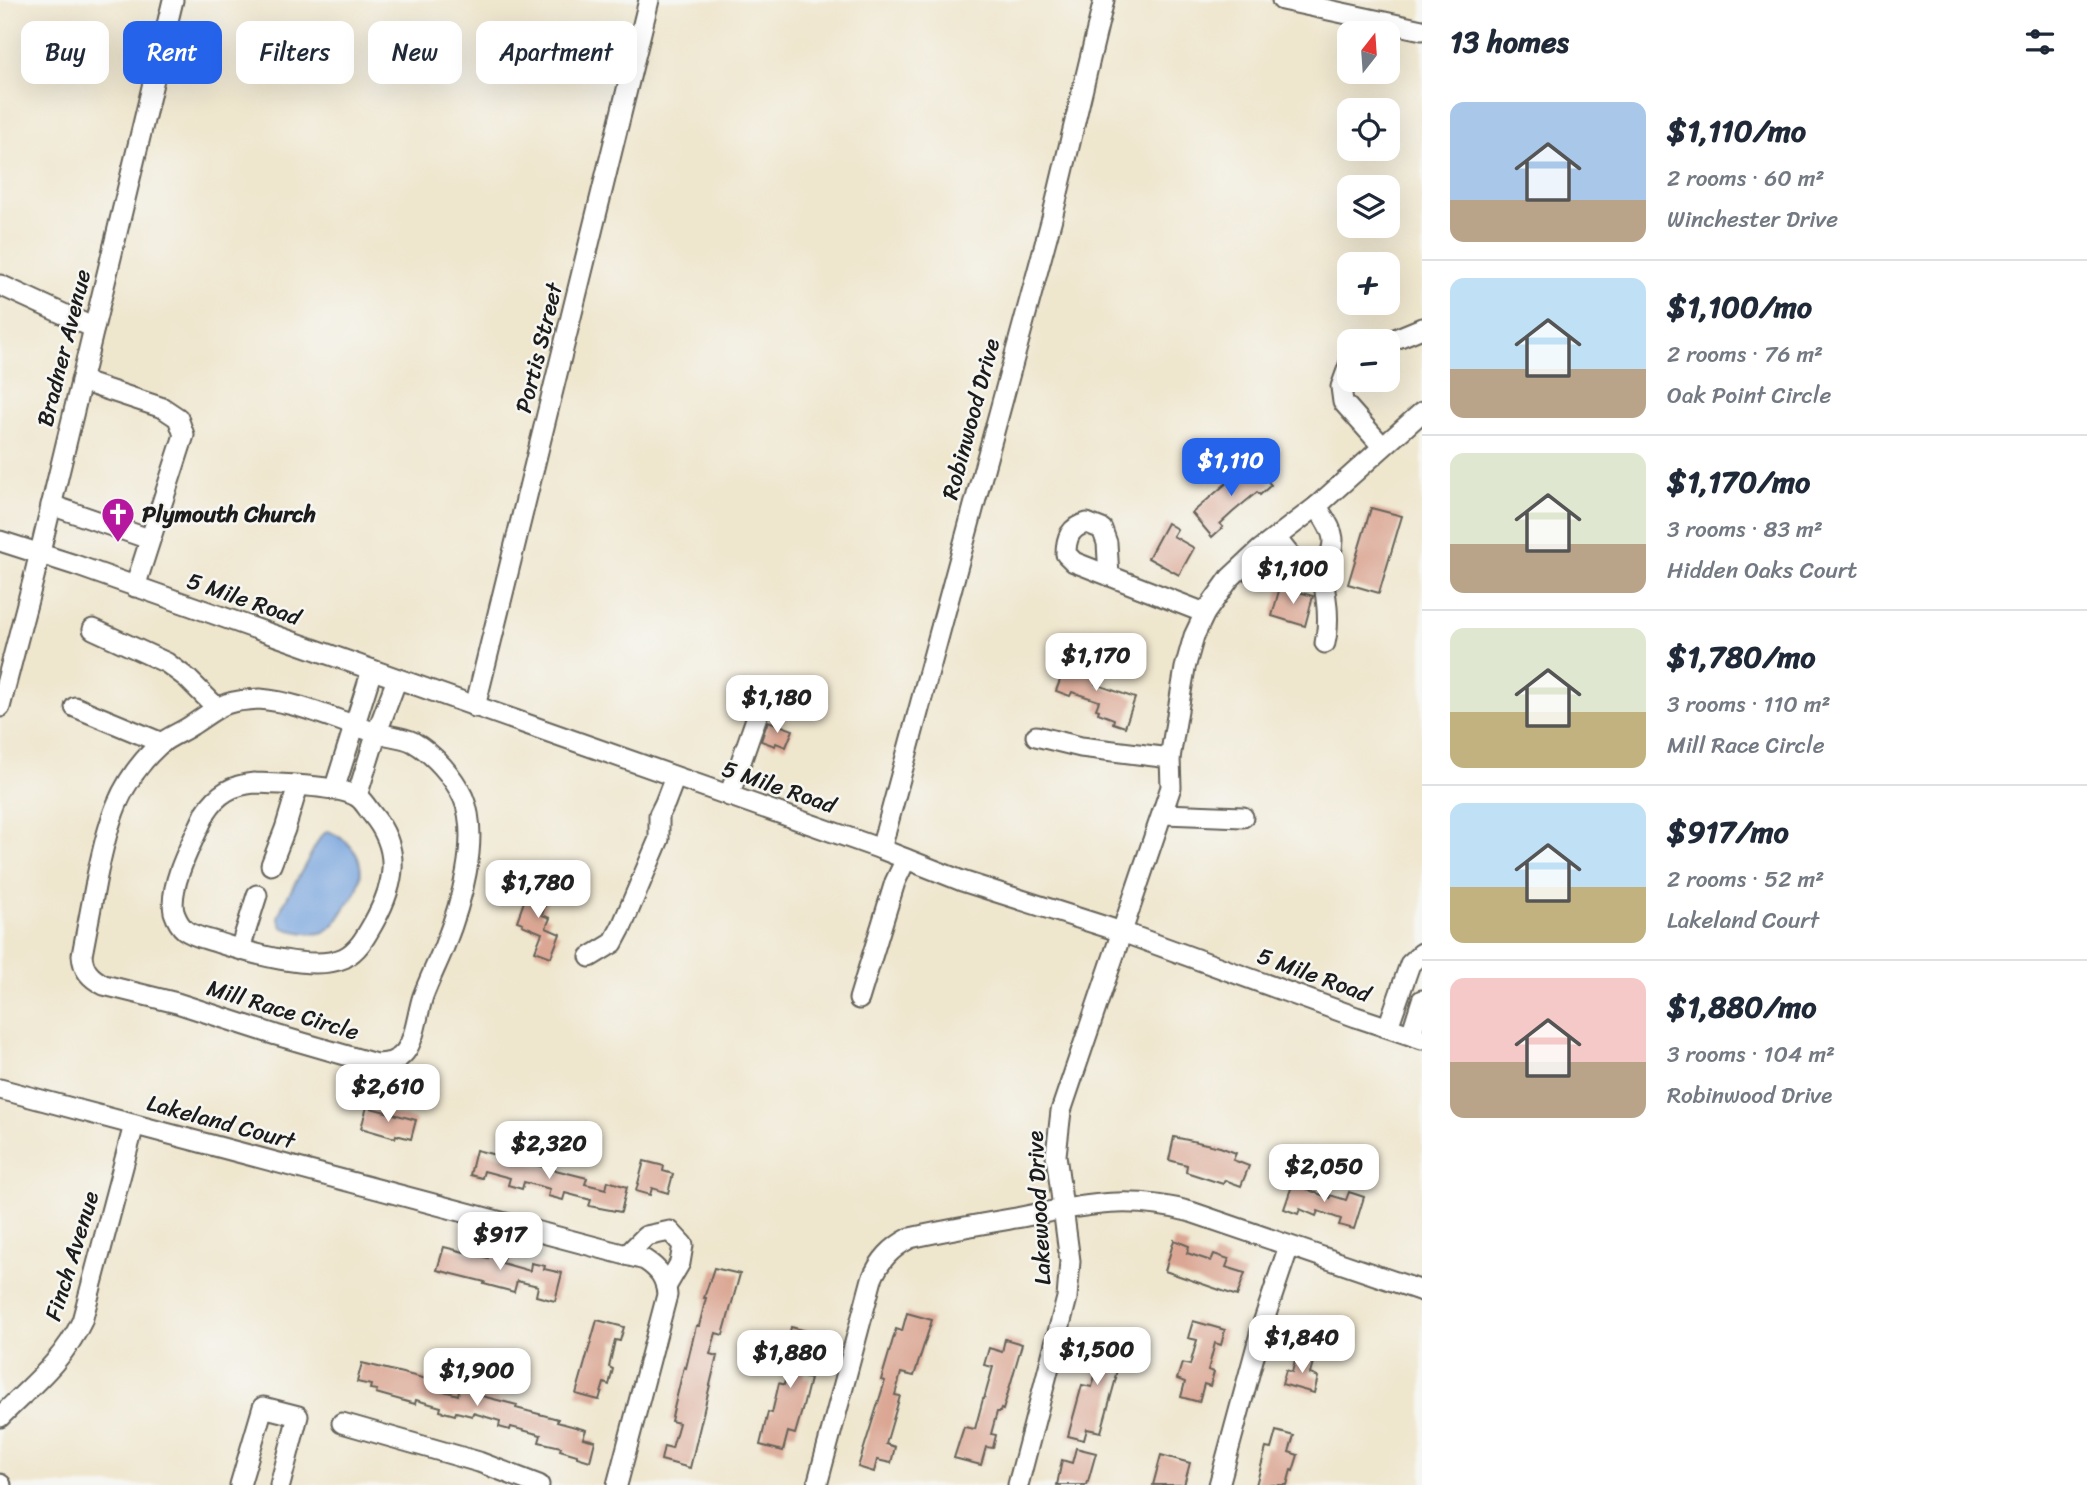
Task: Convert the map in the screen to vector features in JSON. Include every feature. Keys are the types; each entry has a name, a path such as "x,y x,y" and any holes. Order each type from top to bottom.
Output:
{"street":[{"name":"Bradner Avenue","path":"0,707 40,554 173,0"},
{"name":"Portis Street","path":"475,707 649,0"},
{"name":"Robinwood Drive","path":"881,849 1052,218 1104,0"},
{"path":"1282,0 1422,30"},
{"path":"0,285 94,328"},
{"path":"1400,337 1422,328"},
{"path":"81,381 163,408 178,418 184,435 135,587"},
{"path":"1342,392 1343,402 1382,446"},
{"name":"Lakewood Drive","path":"1018,1485 1067,1298 1070,1261 1056,1156 1061,1111 1164,814 1171,787 1170,758 1190,646 1205,613 1230,578 1317,506 1422,412"},
{"path":"51,505 149,539"},
{"path":"1276,538 1299,566 1312,569 1326,564 1333,551 1335,537 1317,506"},
{"name":"5 Mile Road","path":"0,541 881,849 962,881 1122,932 1416,1037"},
{"path":"1321,566 1328,613 1325,643"},
{"path":"1109,576 1205,613"},
{"path":"93,629 167,663 187,678 216,707"},
{"path":"334,789 372,670"},
{"path":"357,796 397,679"},
{"path":"729,796 765,693"},
{"name":"Mill Race Circle","path":"245,700 280,701 300,705 377,733 412,741 453,779 463,797 471,834 469,858 445,945 423,996 409,1045 400,1058 376,1064 177,1003 104,985 86,972 82,955 109,821 117,801 143,761 162,743 216,707 245,700"},
{"path":"75,707 162,743"},
{"path":"1036,736 1081,747 1170,758"},
{"path":"590,957 613,943 622,926 659,839 659,815 674,777"},
{"path":"243,784 298,786 334,789 357,796 376,819 387,839 392,853 393,872 385,902 359,946 335,961 283,960 195,935 180,925 173,907 182,869 206,812 220,794 243,784"},
{"path":"271,864 298,786"},
{"path":"1164,814 1243,817"},
{"path":"859,999 895,882 906,859"},
{"path":"240,949 257,895"},
{"path":"1388,1027 1410,964 1422,953"},
{"path":"1416,1037 1422,1000"},
{"name":"Lakeland Court","path":"0,1089 645,1260 660,1272 666,1287"},
{"name":"Finch Avenue","path":"0,1418 58,1359 82,1321 134,1125"},
{"path":"817,1485 872,1279 885,1255 910,1238 1100,1203 1156,1204 1191,1212 1422,1291"},
{"path":"617,1485 667,1295 666,1287 680,1263 682,1245 670,1231 646,1236 627,1255"},
{"path":"1219,1485 1263,1323 1289,1246"},
{"path":"240,1485 263,1407 298,1416 280,1485"},
{"path":"342,1423 425,1446 517,1480 539,1485"}],"water":[{"path":"328,831 344,840 359,860 360,877 357,890 336,921 324,932 306,933 282,927 278,917 283,905 321,836"}],"building":[{"path":"1251,462 1271,485 1260,495 1257,492 1233,512 1220,524 1223,527 1212,537 1192,513"},
{"path":"1371,508 1402,516 1379,593 1348,584"},
{"path":"1167,523 1177,529 1173,536 1194,548 1179,575 1148,558"},
{"path":"1280,587 1313,596 1305,626 1272,616"},
{"path":"1067,662 1099,674 1095,684 1135,698 1125,727 1098,713 1099,710 1096,709 1099,701 1072,692 1070,696 1056,691"},
{"path":"768,721 793,730 786,747 761,741"},
{"path":"530,885 543,890 542,895 548,897 542,915 550,918 546,928 560,934 551,957 535,951 542,933 517,921"},
{"path":"367,1107 416,1120 411,1139 396,1135 395,1138 361,1128"},
{"path":"1174,1137 1236,1153 1233,1160 1249,1166 1241,1186 1225,1180 1223,1184 1186,1172 1187,1165 1169,1160"},
{"path":"476,1150 587,1178 585,1184 606,1189 608,1181 627,1187 621,1212 589,1206 591,1200 565,1193 563,1200 548,1196 550,1189 524,1182 522,1189 508,1185 510,1178 484,1171 482,1178 470,1175"},
{"path":"644,1161 664,1166 663,1171 673,1174 668,1193 652,1188 650,1195 636,1191"},
{"path":"1295,1177 1311,1183 1308,1190 1330,1198 1330,1195 1346,1200 1349,1192 1364,1197 1354,1229 1339,1225 1341,1219 1318,1211 1316,1216 1300,1209 1298,1214 1284,1209"},
{"path":"1174,1240 1189,1246 1187,1253 1211,1261 1214,1254 1229,1259 1226,1267 1245,1273 1237,1296 1165,1271"},
{"path":"444,1247 488,1258 490,1253 504,1256 502,1263 530,1271 531,1263 562,1273 555,1301 536,1296 538,1286 517,1281 514,1292 437,1270"},
{"path":"714,1268 740,1274 723,1335 716,1333 710,1354 717,1356 690,1468 661,1460 664,1446 672,1448 679,1423 671,1421"},
{"path":"907,1313 932,1320 914,1376 901,1373 895,1395 900,1396 886,1444 895,1447 891,1463 877,1460 874,1472 858,1467 885,1381 881,1380 896,1329 902,1331"},
{"path":"597,1320 624,1327 620,1341 615,1340 609,1367 613,1369 609,1385 604,1383 599,1400 576,1394"},
{"path":"1193,1321 1225,1330 1221,1345 1215,1343 1208,1370 1214,1372 1210,1386 1204,1384 1199,1402 1181,1397 1185,1382 1177,1379 1182,1363 1190,1365 1197,1340 1188,1338"},
{"path":"791,1327 822,1335 819,1349 811,1347 803,1377 810,1379 803,1407 795,1434 788,1432 783,1451 760,1445 779,1383 784,1385 789,1362 783,1360"},
{"path":"1097,1333 1124,1340 1101,1432 1087,1429 1084,1440 1068,1436 1082,1385 1092,1387 1098,1364 1087,1361"},
{"path":"1005,1339 1022,1344 1003,1410 997,1412 991,1434 996,1435 993,1448 986,1447 981,1465 954,1458 964,1427 975,1429 993,1367 984,1365 989,1348 1002,1352"},
{"path":"1297,1353 1314,1358 1310,1374 1318,1377 1314,1393 1282,1384 1286,1370 1292,1372"},
{"path":"362,1363 439,1382 437,1389 458,1395 460,1386 479,1392 478,1395 517,1405 516,1408 586,1430 583,1438 595,1441 590,1461 560,1450 561,1447 539,1442 541,1435 511,1427 510,1430 499,1427 500,1421 473,1413 472,1416 456,1412 455,1415 440,1411 441,1407 416,1400 415,1404 376,1393 377,1390 370,1389 371,1385 357,1382"},
{"path":"1276,1431 1294,1436 1289,1452 1298,1455 1293,1471 1291,1470 1287,1485 1256,1485 1266,1448 1271,1449"},
{"path":"1076,1448 1096,1453 1087,1485 1057,1485 1062,1460 1072,1463"},
{"path":"1161,1455 1190,1463 1184,1485 1153,1485"}],"place":[{"name":"Plymouth Church","path":"118,544"}]}
